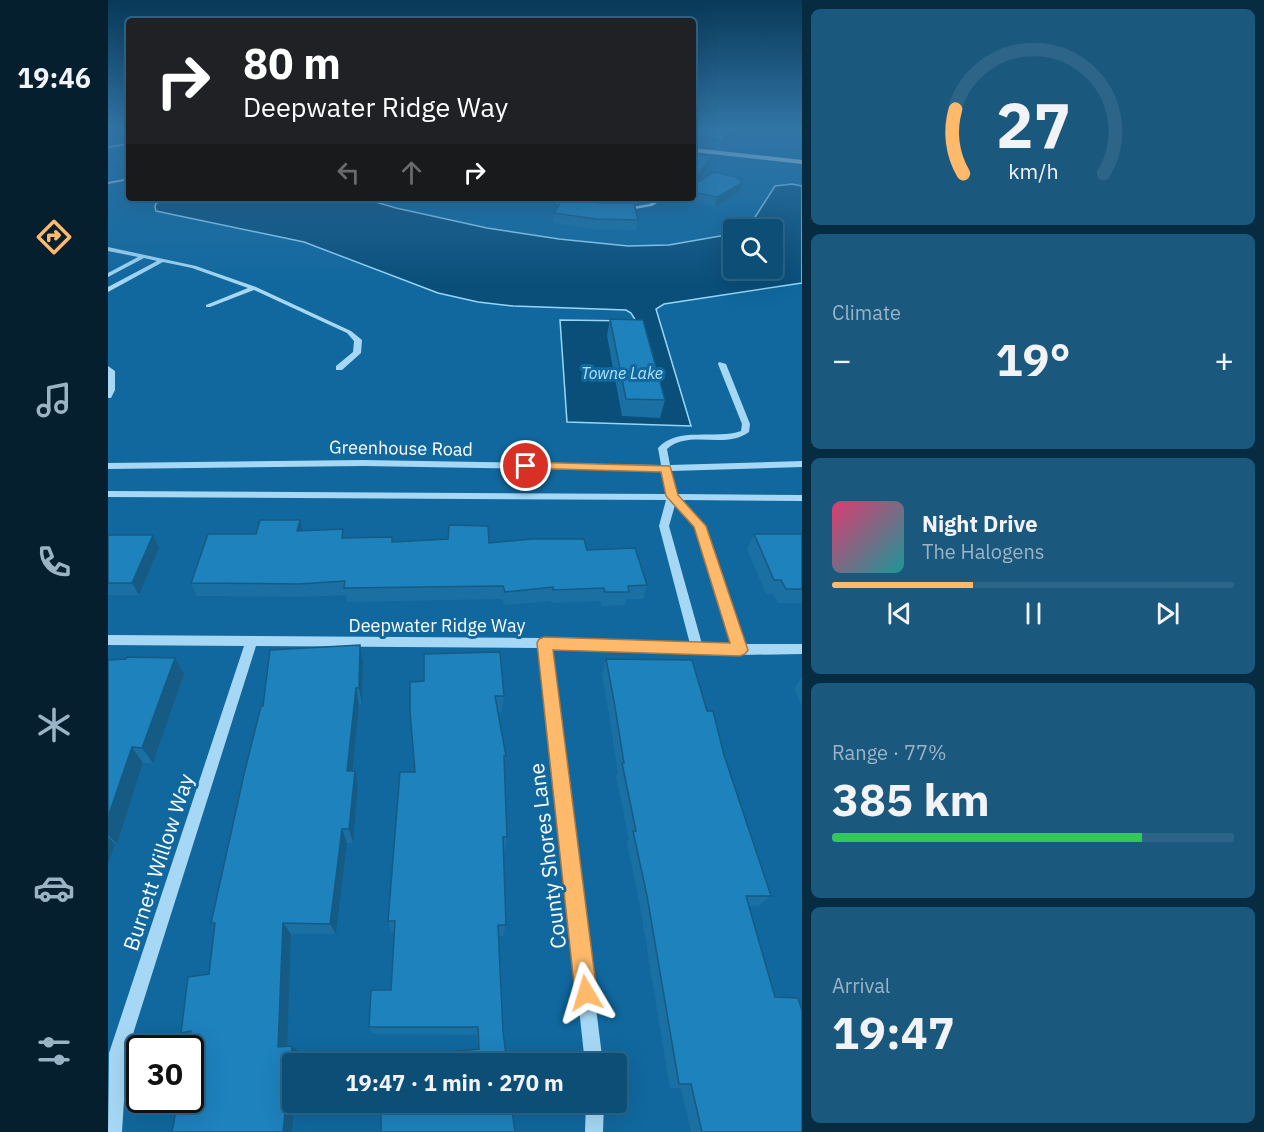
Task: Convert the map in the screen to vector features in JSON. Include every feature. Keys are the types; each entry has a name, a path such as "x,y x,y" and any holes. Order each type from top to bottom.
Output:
{"street":[{"path":"108,183 125,180"},
{"path":"551,201 582,205"},
{"path":"612,208 635,208 658,201"},
{"path":"108,249 194,267 254,288 349,332 358,340 357,353 339,368"},
{"path":"108,275 142,257"},
{"path":"108,290 160,261"},
{"path":"208,306 254,288"},
{"path":"697,649 664,525 672,496 662,448 667,441 675,438 724,439 744,432 746,424 722,364"},
{"path":"108,368 111,371 111,390 108,396"},
{"name":"Greenhouse Road","path":"108,466 363,463 666,468 802,464"},
{"path":"108,494 802,498"},
{"path":"672,496 700,526 740,650"},
{"name":"Deepwater Ridge Way","path":"108,640 544,643 740,650 802,649"},
{"name":"Burnett Willow Way","path":"113,1132 118,1053 251,642"},
{"name":"County Shores Lane","path":"544,643 593,1053"},
{"path":"594,1132 595,1113"}],"water":[{"name":"Towne Lake","path":"792,184 802,186 802,283 664,304 656,309 691,426 567,422 560,320 636,321 626,310 513,306 478,302 438,293 304,242 156,211 155,207 156,203 164,201 372,201 487,228 628,246 669,245 723,236 723,279 783,279 783,219 754,219 775,186"}],"building":[{"path":"701,180 743,180 740,182 742,183 717,197 696,193 696,183"},
{"path":"561,201 634,203 638,220 595,219 554,213"},
{"path":"610,319 643,320 665,400 626,399"},
{"path":"260,520 300,520 297,531 343,529 342,538 392,537 392,542 448,539 449,525 488,526 489,543 532,539 584,539 587,550 635,548 647,585 628,586 629,592 605,592 604,588 553,590 553,587 505,592 503,586 344,588 345,581 298,584 191,583 208,534 256,534"},
{"path":"754,534 802,534 802,589 786,589 781,580 774,580"},
{"path":"108,535 153,535 132,583 108,583"},
{"path":"360,645 359,688 356,688 347,771 355,771 349,829 342,829 330,924 283,923 278,1047 292,1046 291,1053 282,1053 282,1113 285,1113 283,1132 172,1132 176,1113 204,1113 204,1035 190,1035 191,1031 181,1033 188,977 209,974 215,923 211,923 245,770 261,706 263,706 270,650"},
{"path":"500,652 504,696 495,696 506,756 504,756 507,837 503,837 506,925 498,925 506,1053 437,1053 479,1049 478,1027 369,1027 371,990 391,990 395,921 388,921 400,772 415,772 410,682 424,681 424,654"},
{"path":"127,657 175,658 142,748 132,747 108,817 108,660 126,659"},
{"path":"606,659 692,660 707,711 713,711 724,755 771,896 746,896 775,997 798,998 802,1010 802,1132 702,1132 691,1084 679,1084 647,896 633,831 636,831 622,763 624,763"},
{"path":"381,1113 512,1113 515,1132 381,1132"}],"route":[{"path":"526,466 666,468 672,496 700,526 740,650 544,643 586,993"}]}
